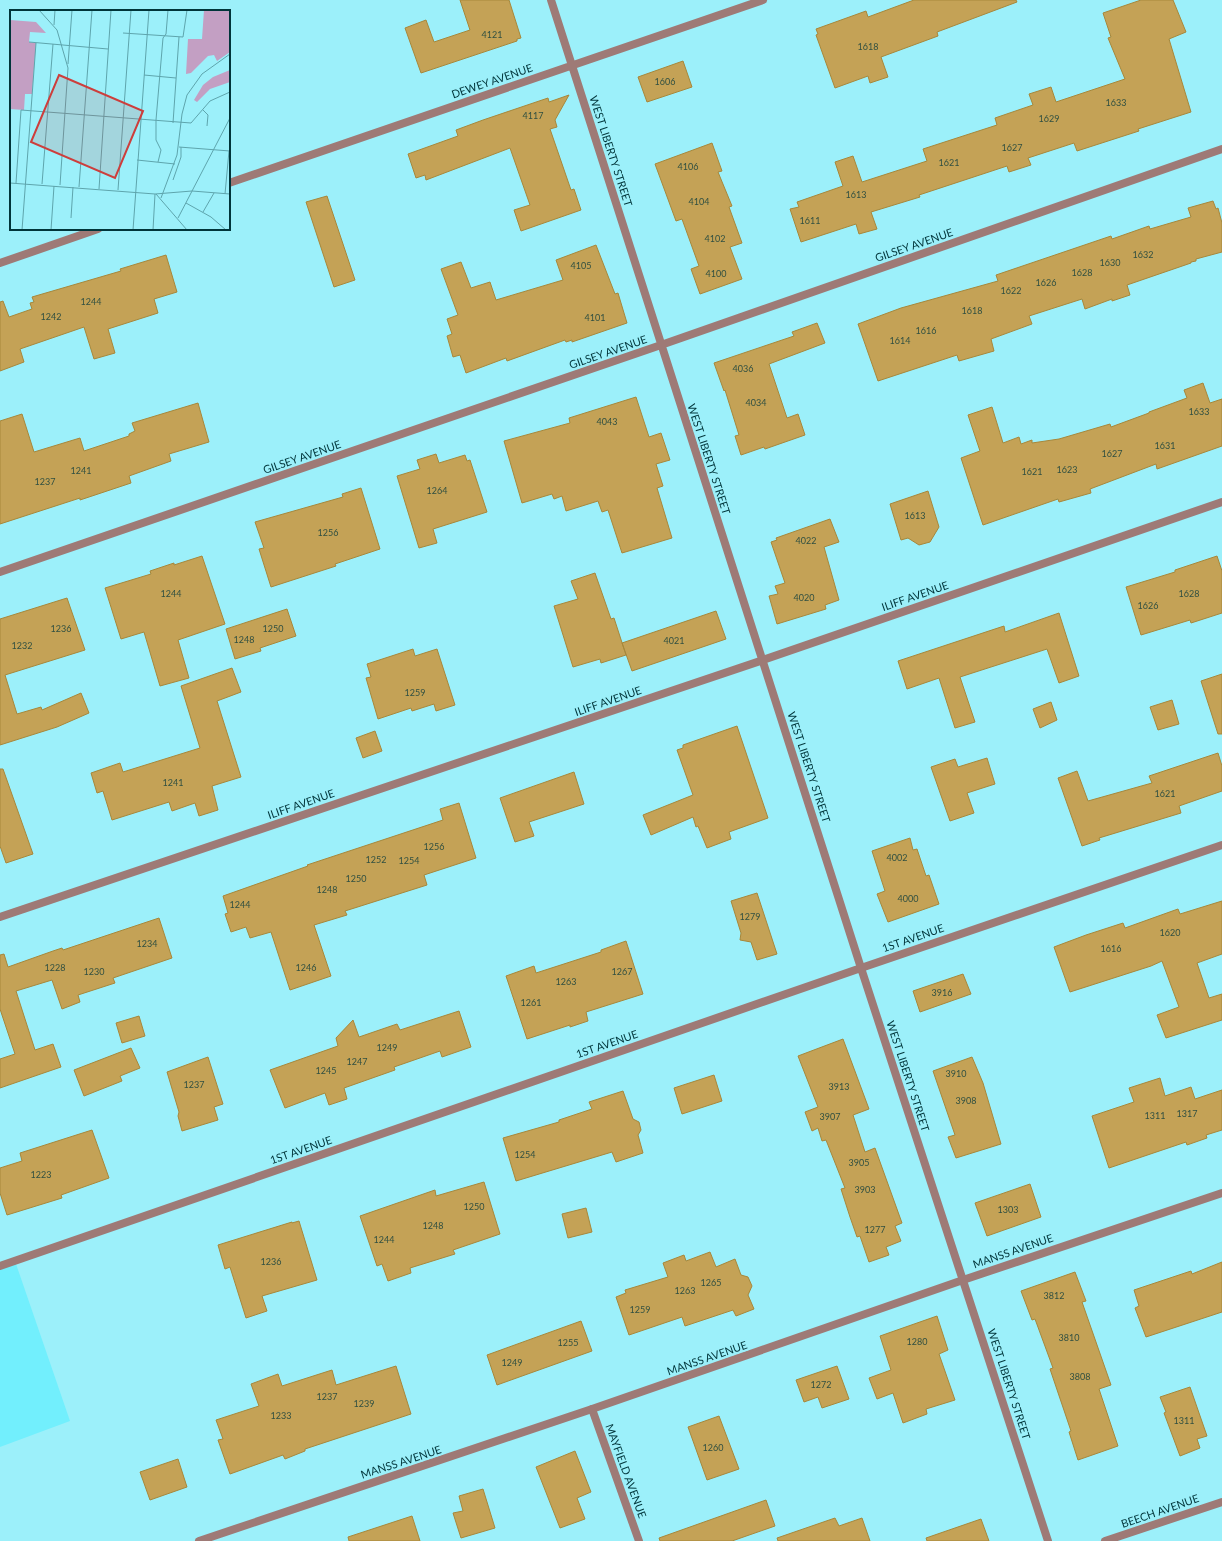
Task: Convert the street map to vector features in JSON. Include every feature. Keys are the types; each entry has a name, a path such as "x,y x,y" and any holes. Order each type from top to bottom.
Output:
{"street":[{"name":"WEST LIBERTY STREET","path":"551,0 861,968 1048,1541"},
{"name":"DEWEY AVENUE","path":"230,184 763,0"},
{"name":"GILSEY AVENUE","path":"0,572 661,345 1222,149"},
{"path":"0,263 95,230"},
{"name":"ILIFF AVENUE","path":"0,917 763,660 1222,502"},
{"name":"1ST AVENUE","path":"0,1266 861,968 1222,845"},
{"name":"MANSS AVENUE","path":"199,1541 592,1410 963,1280 1222,1193"},
{"name":"MAYFIELD AVENUE","path":"592,1410 639,1541"},
{"name":"BEECH AVENUE","path":"1105,1541 1222,1502"}],"shaded area":[{"path":"15,1261 70,1421 0,1447 0,1266"}],"building":[{"path":"460,0 509,0 521,38 517,39 517,41 421,73 405,28 426,20 434,42 470,30"},
{"path":"914,0 1016,0 1017,2 937,32 938,36 881,57 888,77 870,83 868,76 835,88 816,35 818,34 816,29 866,11 868,17"},
{"path":"1141,0 1173,0 1186,32 1169,39 1191,112 1077,151 1074,143 1028,158 1031,165 1009,172 1007,166 919,195 920,197 871,212 877,229 859,234 856,224 801,242 790,209 799,207 797,202 843,186 835,162 853,156 862,182 927,161 923,149 997,125 995,118 1033,105 1029,94 1051,87 1056,102 1125,79 1108,38 1111,37 1103,13"},
{"path":"683,61 692,87 647,102 638,77"},
{"path":"569,95 555,120 557,127 550,129 571,190 574,189 581,210 521,231 514,210 530,205 510,148 426,180 425,175 416,178 408,154 458,136 456,130 483,120 548,98 549,102"},
{"path":"712,143 722,171 718,172 732,206 729,207 742,243 730,247 742,279 700,294 691,269 699,266 682,219 676,221 655,164"},
{"path":"327,196 355,280 334,287 306,202"},
{"path":"1213,201 1216,209 1218,208 1222,223 1222,252 1196,259 1196,261 1191,263 1127,285 1130,295 1112,301 1112,299 1085,309 1082,299 1029,316 1032,324 991,339 994,351 959,361 957,355 878,381 858,324 901,308 998,281 996,275 1111,236 1112,239 1149,226 1150,229 1191,217 1188,208"},
{"path":"596,245 615,294 618,293 627,323 572,342 572,340 566,342 565,340 507,361 506,358 466,373 460,355 453,357 447,336 452,334 447,319 458,315 441,269 461,262 471,288 490,282 496,300 563,280 556,260"},
{"path":"166,255 177,292 154,299 158,313 108,329 115,353 94,359 84,327 20,349 24,362 0,371 0,302 3,301 9,317 32,309 30,303 34,302 32,297 121,271 120,269"},
{"path":"817,323 825,343 769,364 787,418 798,414 805,435 765,449 764,447 741,455 735,436 739,435 725,390 724,391 714,363 794,336 792,332"},
{"path":"1203,383 1210,403 1222,399 1222,446 1157,469 1156,464 1090,489 1091,493 1059,502 1058,499 983,525 961,458 980,451 968,415 992,407 1003,443 1019,437 1021,444 1032,440 1032,443 1059,439 1110,424 1111,427 1187,398 1184,390"},
{"path":"636,397 649,437 661,433 670,460 656,464 663,486 657,488 672,538 622,553 608,510 602,512 598,501 566,511 562,496 554,499 552,494 522,503 504,441 570,423 569,418"},
{"path":"198,403 209,442 169,454 171,461 129,476 131,483 0,524 0,421 22,414 34,452 80,438 84,451 129,436 129,434 135,431 132,423"},
{"path":"436,454 439,463 465,455 467,461 470,460 487,512 433,529 437,543 419,548 397,476 420,469 417,460"},
{"path":"361,488 380,549 335,564 336,566 271,587 259,549 264,548 255,522 343,497 342,494"},
{"path":"928,491 939,527 930,542 919,545 908,538 901,540 890,504"},
{"path":"830,519 839,542 824,547 839,600 825,605 826,609 777,624 769,596 778,594 775,586 785,583 771,542 777,540 776,538"},
{"path":"202,556 225,624 178,640 189,678 160,686 144,632 121,639 105,588 151,574 150,571 174,563 174,565"},
{"path":"1217,556 1222,571 1222,613 1191,623 1190,620 1141,635 1126,587 1175,572 1175,570"},
{"path":"595,573 611,619 614,618 626,655 601,663 600,659 573,667 554,606 578,599 571,581"},
{"path":"67,598 85,650 5,675 17,714 41,707 42,710 81,693 89,713 57,727 0,745 0,619"},
{"path":"287,609 296,636 260,648 261,651 235,659 226,629"},
{"path":"716,611 726,639 632,671 622,643"},
{"path":"1059,613 1079,676 1059,683 1047,649 960,677 975,722 955,728 939,678 907,689 898,661 1004,626 1005,632"},
{"path":"413,649 415,656 437,649 455,705 436,711 434,704 412,711 411,708 378,719 366,678 371,677 367,664"},
{"path":"232,668 241,692 217,701 241,777 212,786 218,810 199,816 195,803 172,811 169,802 112,820 103,791 97,793 91,773 120,763 123,772 200,748 181,686"},
{"path":"1222,674 1222,734 1218,734 1201,681"},
{"path":"1172,700 1179,724 1158,730 1150,707"},
{"path":"1051,702 1057,720 1040,728 1033,709"},
{"path":"737,726 768,818 729,832 731,839 707,848 698,826 696,827 693,817 651,835 643,815 693,795 677,750 683,748 683,745"},
{"path":"375,731 382,751 363,758 356,738"},
{"path":"1218,753 1222,766 1222,791 1179,806 1181,813 1099,838 1100,840 1082,846 1058,778 1077,771 1088,801 1152,783 1149,776"},
{"path":"987,758 995,784 967,793 974,813 950,821 931,767 955,759 958,767"},
{"path":"0,769 3,769 33,854 6,863 0,846"},
{"path":"574,772 584,804 529,822 534,836 515,842 500,798"},
{"path":"459,803 476,858 424,875 427,885 345,911 347,915 314,925 331,976 290,990 271,932 250,938 246,927 231,932 225,914 228,913 223,896 308,866 307,865 443,820 440,809"},
{"path":"910,838 913,850 917,849 926,876 929,875 939,904 888,922 877,894 885,891 872,851"},
{"path":"757,893 777,954 757,960 751,942 740,940 741,933 731,901"},
{"path":"1222,901 1222,954 1197,963 1209,998 1222,994 1222,1020 1166,1038 1157,1015 1179,1007 1162,961 1151,966 1070,992 1054,947 1123,923 1125,928 1178,909 1180,914"},
{"path":"159,918 172,958 113,978 115,983 78,995 80,1002 62,1009 52,980 16,991 35,1050 53,1044 61,1067 0,1088 0,1059 15,1054 0,1009 0,955 4,954 8,967 62,948 63,950"},
{"path":"626,941 643,994 586,1012 588,1021 570,1027 570,1025 527,1039 506,976 534,966 536,973 601,952 601,950"},
{"path":"963,974 971,994 920,1012 913,991"},
{"path":"459,1011 471,1047 442,1057 440,1051 394,1067 395,1070 344,1088 347,1099 329,1105 325,1093 285,1108 270,1070 338,1046 336,1038 353,1020 359,1037 397,1024 400,1030"},
{"path":"139,1016 145,1036 122,1043 116,1023"},
{"path":"843,1039 869,1109 853,1115 865,1152 875,1148 902,1223 895,1226 901,1241 886,1247 889,1255 869,1262 860,1236 857,1237 841,1189 845,1188 826,1140 822,1141 818,1128 812,1131 805,1112 818,1107 798,1056"},
{"path":"131,1048 140,1068 120,1076 122,1081 84,1096 74,1070"},
{"path":"208,1057 223,1104 214,1107 218,1120 182,1131 178,1116 179,1112 167,1072"},
{"path":"972,1057 983,1083 1001,1144 956,1158 948,1137 955,1135 933,1071"},
{"path":"714,1075 722,1101 682,1114 674,1088"},
{"path":"1160,1078 1165,1096 1191,1087 1195,1099 1222,1090 1222,1130 1206,1135 1207,1138 1187,1145 1186,1142 1109,1168 1092,1116 1134,1102 1129,1088"},
{"path":"623,1091 633,1119 639,1122 641,1130 638,1135 643,1153 616,1162 612,1152 516,1181 503,1138 559,1122 559,1120 592,1109 589,1102"},
{"path":"92,1130 109,1178 61,1195 62,1198 7,1215 0,1193 0,1168 22,1161 20,1153"},
{"path":"484,1182 500,1234 453,1250 455,1254 410,1268 411,1273 388,1281 382,1264 377,1266 360,1216 435,1190 436,1196"},
{"path":"1030,1184 1041,1217 987,1236 975,1203"},
{"path":"586,1208 592,1232 568,1238 562,1214"},
{"path":"299,1221 317,1280 262,1296 267,1311 246,1318 230,1267 225,1269 218,1245"},
{"path":"710,1252 716,1267 735,1259 741,1275 748,1277 752,1286 748,1295 754,1309 736,1316 733,1310 685,1326 682,1317 629,1335 616,1297 626,1293 625,1290 668,1277 663,1263 684,1255 686,1261"},
{"path":"1222,1262 1222,1312 1146,1337 1135,1308 1139,1306 1134,1290 1191,1271 1192,1274"},
{"path":"1075,1272 1086,1301 1082,1302 1111,1385 1099,1389 1118,1446 1078,1460 1069,1432 1071,1431 1050,1369 1053,1368 1035,1319 1032,1320 1021,1291"},
{"path":"937,1316 948,1350 939,1354 955,1400 926,1409 927,1414 903,1423 893,1393 877,1399 869,1378 891,1370 880,1336"},
{"path":"581,1321 592,1351 497,1385 487,1355"},
{"path":"396,1366 411,1414 305,1449 305,1451 285,1459 283,1455 230,1474 218,1440 223,1439 216,1420 259,1406 251,1384 278,1374 282,1386 332,1370 336,1385"},
{"path":"837,1366 849,1399 822,1408 818,1397 804,1402 796,1380"},
{"path":"1190,1387 1207,1436 1197,1439 1200,1448 1180,1456 1164,1413 1166,1412 1160,1397"},
{"path":"719,1416 739,1469 707,1480 688,1427"},
{"path":"575,1451 591,1492 577,1498 585,1519 560,1528 536,1467"},
{"path":"178,1459 187,1487 150,1500 140,1472"},
{"path":"483,1489 495,1528 461,1538 453,1513 463,1511 459,1496"},
{"path":"766,1500 775,1526 732,1541 660,1541 659,1538"},
{"path":"412,1516 420,1541 349,1541 348,1537"},
{"path":"835,1518 839,1526 862,1518 870,1541 778,1541 777,1538"},
{"path":"981,1519 989,1541 927,1541 926,1538"}]}
